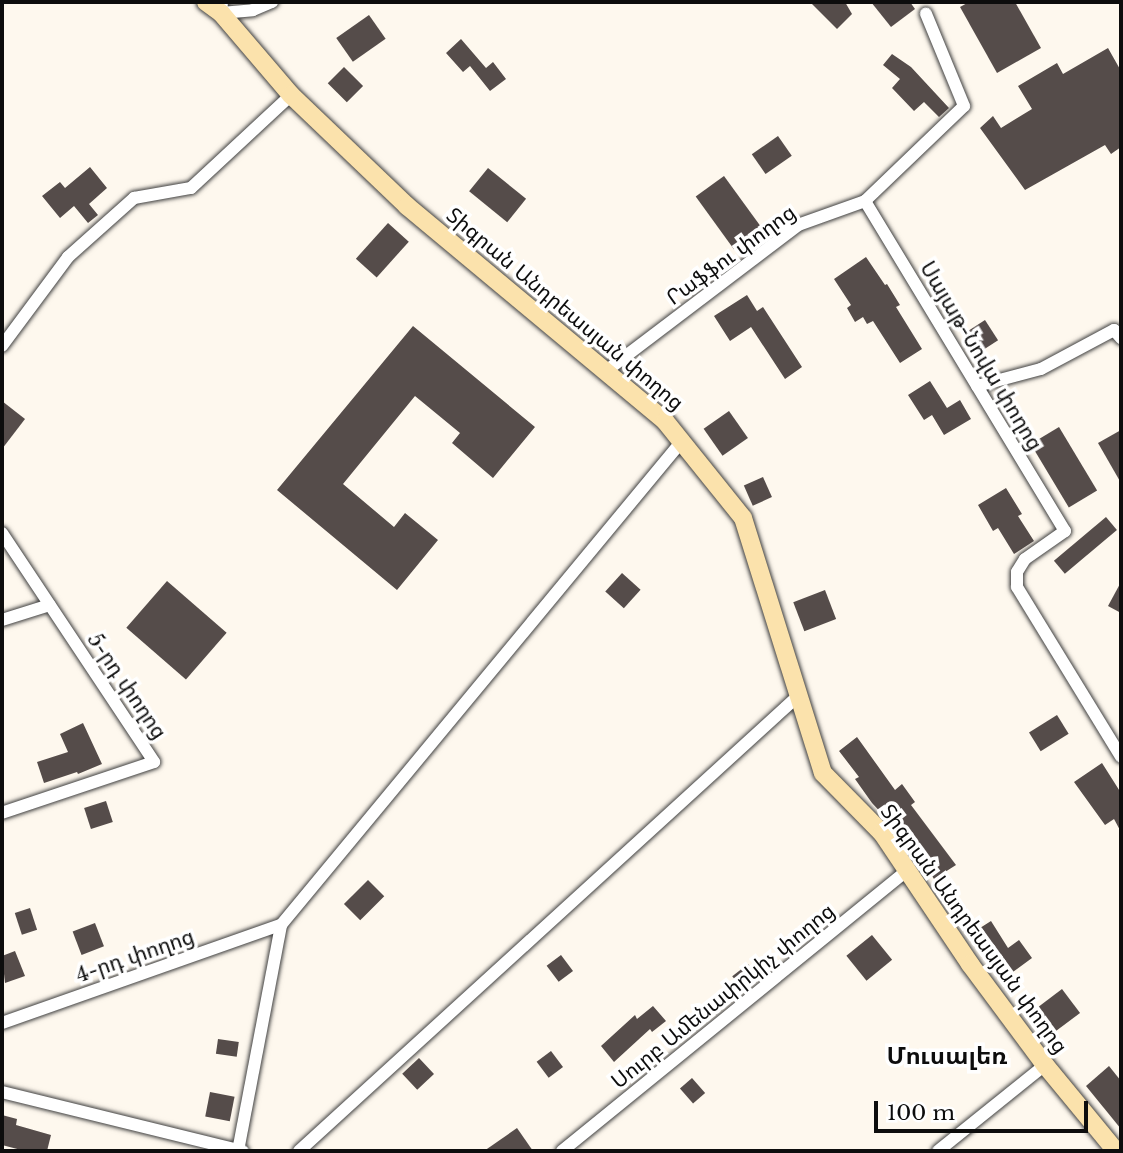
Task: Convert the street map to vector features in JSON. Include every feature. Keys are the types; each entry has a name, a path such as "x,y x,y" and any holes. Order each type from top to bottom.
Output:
{"main road":[{"name":"Տիգրան Անդրեասյան փողոց","path":"206,2 222,7 291,95 407,206 665,421 743,517 823,773 882,833 970,964 1045,1065 1116,1151"}],"street":[{"path":"222,7 253,9 272,2"},
{"name":"Րաֆֆու փողոց","path":"606,371 798,225 865,201 964,106 926,14"},
{"path":"2,346 68,257 134,198 191,188 291,95"},
{"name":"Սայաթ-Նովա փողոց","path":"865,201 1065,531 1025,559 1017,572 1017,587 1121,757"},
{"path":"977,386 1041,369 1114,330 1121,338"},
{"path":"2,1092 240,1151 281,925 682,441"},
{"name":"5-րդ փողոց","path":"2,533 154,762 2,813"},
{"path":"2,620 50,606"},
{"path":"299,1151 797,696"},
{"name":"Սուրբ Ամենափրկիչ փողոց","path":"562,1151 908,870"},
{"name":"4-րդ փողոց","path":"2,1023 281,925"},
{"path":"938,1151 1045,1065"}],"building":[{"path":"810,2 845,2 852,14 837,29"},
{"path":"871,2 910,2 915,9 891,27"},
{"path":"969,2 1015,2 1041,48 997,73 960,7"},
{"path":"369,15 386,39 353,62 336,38"},
{"path":"461,39 486,68 493,62 506,79 490,91 470,66 463,72 446,53"},
{"path":"1108,48 1121,71 1121,147 1111,154 1105,145 1025,190 980,128 993,116 1001,128 1032,109 1018,86 1057,63 1063,74"},
{"path":"892,54 911,67 949,108 939,117 924,102 914,111 892,88 900,79 883,65"},
{"path":"344,67 363,86 347,102 328,83"},
{"path":"778,136 792,156 766,174 752,154"},
{"path":"90,167 107,188 89,204 98,215 88,223 74,206 60,218 42,196 60,182 65,188"},
{"path":"488,168 526,199 507,222 469,191"},
{"path":"724,176 762,229 734,249 696,197"},
{"path":"388,223 409,242 377,277 356,259"},
{"path":"866,257 900,305 896,307 922,349 900,363 873,321 867,324 863,317 855,322 847,308 851,305 834,279"},
{"path":"747,295 757,311 763,307 802,367 785,379 751,327 730,341 714,316"},
{"path":"985,320 998,340 979,353 966,333"},
{"path":"413,326 535,427 493,478 452,443 460,433 415,396 343,484 394,527 405,513 438,540 397,590 277,490"},
{"path":"930,381 947,408 960,400 971,419 944,435 932,415 924,420 908,395"},
{"path":"2,401 25,419 2,449"},
{"path":"729,411 748,438 723,456 704,429"},
{"path":"1059,427 1097,490 1069,507 1031,444"},
{"path":"1121,430 1121,483 1098,443"},
{"path":"763,477 772,497 753,506 744,486"},
{"path":"1006,488 1022,514 1018,516 1034,541 1014,554 998,528 993,531 978,505"},
{"path":"1106,517 1117,530 1065,574 1054,561"},
{"path":"622,573 641,590 624,608 605,592"},
{"path":"167,581 227,633 186,680 126,628"},
{"path":"1121,582 1121,613 1108,606"},
{"path":"825,590 836,619 804,631 793,602"},
{"path":"1057,715 1069,734 1041,751 1029,732"},
{"path":"83,723 102,764 44,783 37,762 68,752 60,734"},
{"path":"857,737 895,790 902,784 915,802 911,805 956,865 934,879 915,849 872,803 855,779 859,777 839,751"},
{"path":"1102,763 1121,793 1121,832 1114,819 1105,825 1074,782"},
{"path":"106,801 113,822 91,829 84,808"},
{"path":"368,880 384,896 360,920 344,904"},
{"path":"30,908 37,930 22,935 15,913"},
{"path":"991,921 1008,948 1019,940 1032,958 1002,980 969,935"},
{"path":"95,923 104,946 82,955 73,932"},
{"path":"872,935 892,960 866,981 846,956"},
{"path":"15,951 25,976 5,983 2,956"},
{"path":"561,955 573,971 559,982 547,966"},
{"path":"748,964 759,978 743,990 732,976"},
{"path":"1062,989 1080,1013 1055,1032 1037,1008"},
{"path":"653,1006 666,1021 652,1032 650,1029 614,1062 601,1046 635,1015 637,1019"},
{"path":"218,1039 239,1042 237,1057 216,1054"},
{"path":"551,1051 563,1067 549,1078 537,1062"},
{"path":"419,1058 434,1074 417,1090 402,1074"},
{"path":"1109,1066 1121,1081 1121,1129 1086,1086"},
{"path":"692,1078 705,1093 693,1104 680,1088"},
{"path":"210,1092 235,1097 230,1121 205,1117"},
{"path":"2,1115 17,1119 16,1125 51,1135 47,1151 25,1151 2,1145"},
{"path":"517,1128 533,1151 484,1151"}],"district":[{"name":"Մուսալեռ","path":"947,1056"}]}
